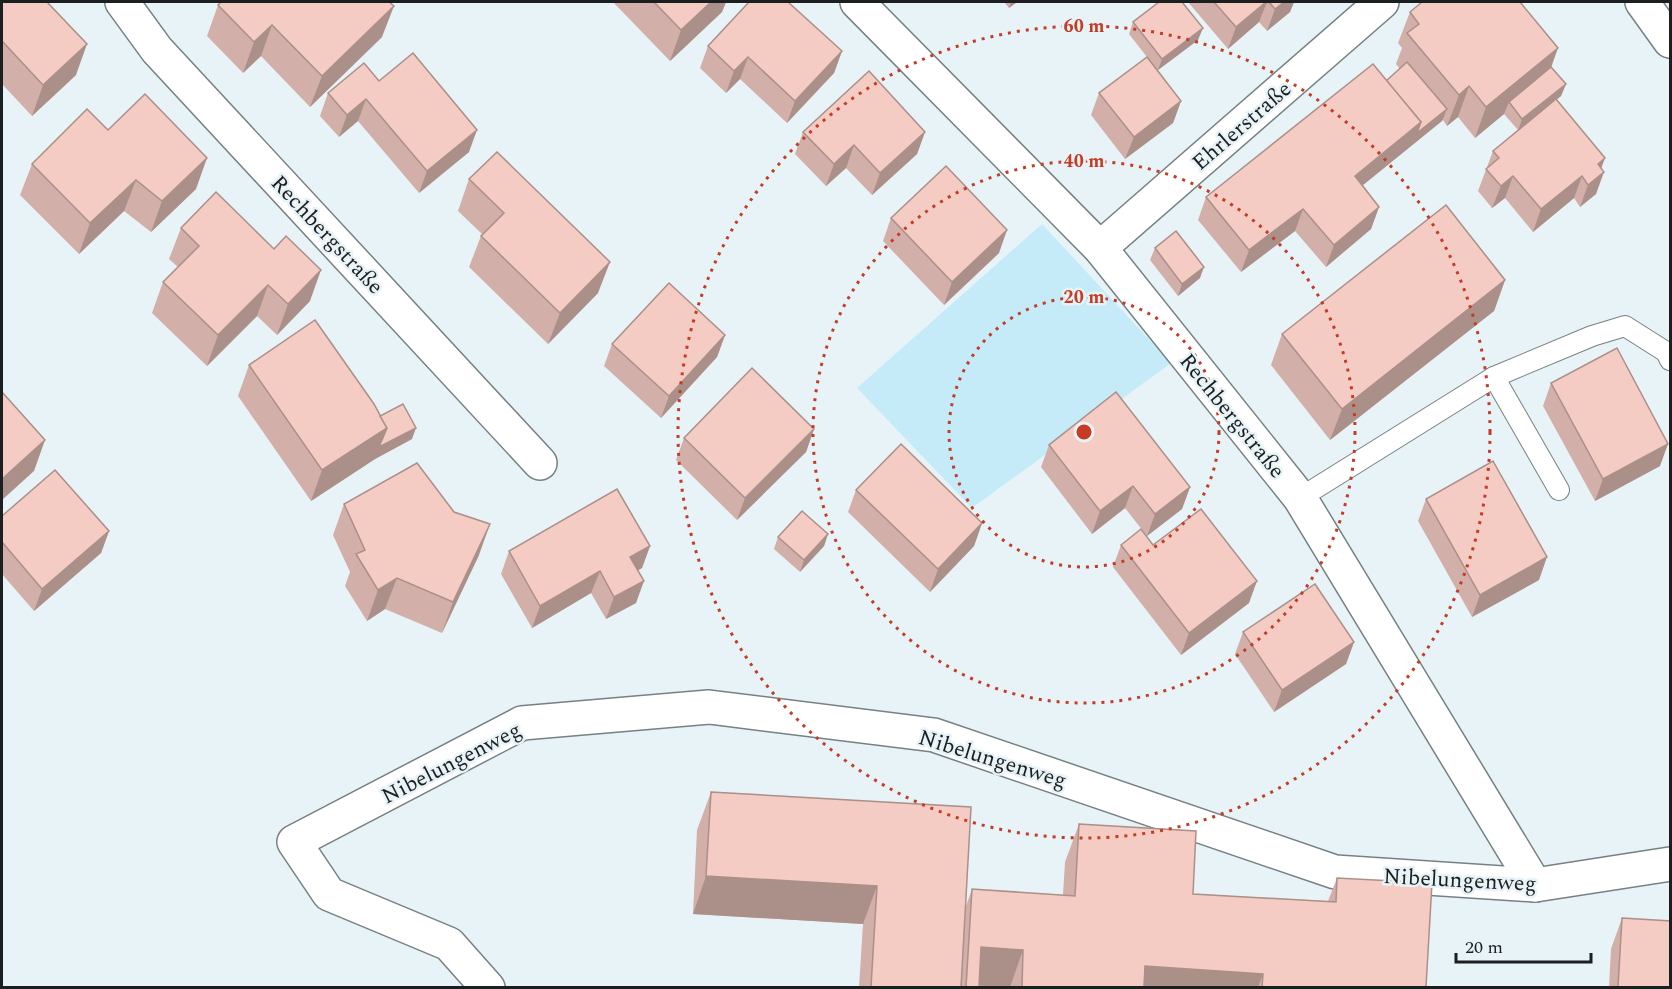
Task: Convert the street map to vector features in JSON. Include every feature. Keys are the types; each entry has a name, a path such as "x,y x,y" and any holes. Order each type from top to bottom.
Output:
{"street":[{"name":"Rechbergstraße","path":"122,2 157,50 540,463"},
{"name":"Rechbergstraße","path":"857,2 1100,248 1300,498 1535,885"},
{"name":"Ehrlerstraße","path":"1100,248 1382,2"},
{"path":"1642,2 1671,41"},
{"name":"Nibelungenweg","path":"488,987 449,944 329,894 294,842 522,723 710,707 934,735 1335,872 1535,885 1671,864"}],"lane":[{"path":"1300,498 1494,377 1592,336 1625,326 1666,352 1671,360"},
{"path":"1494,377 1559,490"}],"shaded area":[{"path":"1042,224 1171,363 972,508 857,388"}],"building":[{"path":"2,2 47,2 87,44 43,85 2,41"},
{"path":"221,2 389,2 394,6 322,76 272,25 254,42 218,5"},
{"path":"654,2 711,2 681,30"},
{"path":"749,2 788,2 842,51 795,101 748,57 734,71 708,46"},
{"path":"1159,2 1182,2 1203,28 1162,59 1133,22"},
{"path":"1214,2 1266,2 1236,27"},
{"path":"1269,2 1284,2 1275,9"},
{"path":"1422,2 1520,2 1558,48 1486,107 1469,86 1459,95 1407,33 1419,24 1410,12"},
{"path":"413,53 477,130 427,171 366,99 347,115 328,93 364,63 379,81"},
{"path":"1147,57 1181,101 1134,137 1099,93"},
{"path":"1407,62 1447,109 1417,133 1421,122 1386,81"},
{"path":"1373,64 1421,122 1355,176 1379,207 1334,245 1303,209 1249,250 1206,197"},
{"path":"1551,67 1566,84 1522,119 1509,102"},
{"path":"869,71 925,132 880,173 854,145 834,164 803,132"},
{"path":"145,94 207,158 162,201 136,180 90,223 32,164 87,109 108,130"},
{"path":"1556,99 1605,158 1598,164 1604,172 1588,185 1582,176 1541,209 1513,176 1501,186 1486,169 1499,158 1493,151"},
{"path":"497,152 610,262 560,313 481,236 504,213 469,179"},
{"path":"946,166 1007,230 952,282 891,218"},
{"path":"216,192 274,249 286,236 321,270 288,304 268,285 218,335 163,282 199,246 181,228"},
{"path":"1446,205 1505,280 1342,409 1282,334"},
{"path":"1176,231 1204,267 1182,284 1155,248"},
{"path":"669,283 725,335 669,396 612,344"},
{"path":"315,320 374,404 387,428 322,470 249,365"},
{"path":"1617,348 1668,444 1603,479 1551,383"},
{"path":"752,368 814,429 745,498 684,438"},
{"path":"2,392 45,440 2,479"},
{"path":"1116,392 1190,487 1155,514 1133,486 1100,511 1049,445"},
{"path":"403,404 416,428 379,447 387,428 380,416"},
{"path":"901,444 982,523 938,569 856,490"},
{"path":"1493,461 1547,557 1480,595 1426,499"},
{"path":"417,463 454,512 490,524 453,602 397,578 378,590 356,554 365,550 344,504"},
{"path":"55,470 109,531 42,589 2,542 2,516"},
{"path":"617,489 650,546 630,557 644,581 614,597 600,571 540,606 509,551"},
{"path":"1201,509 1257,581 1189,633 1121,545 1141,529 1153,545"},
{"path":"802,511 828,534 804,560 778,537"},
{"path":"1315,584 1354,642 1282,690 1243,632"},
{"path":"711,792 971,807 961,987 871,987 877,886 706,876"},
{"path":"1079,824 1196,831 1193,894 1336,902 1337,878 1432,883 1426,987 1262,987 1263,974 1145,966 1144,987 1022,987 1023,950 981,947 979,987 966,987 972,889 1075,896"},
{"path":"1622,918 1671,921 1671,987 1618,987"}]}
